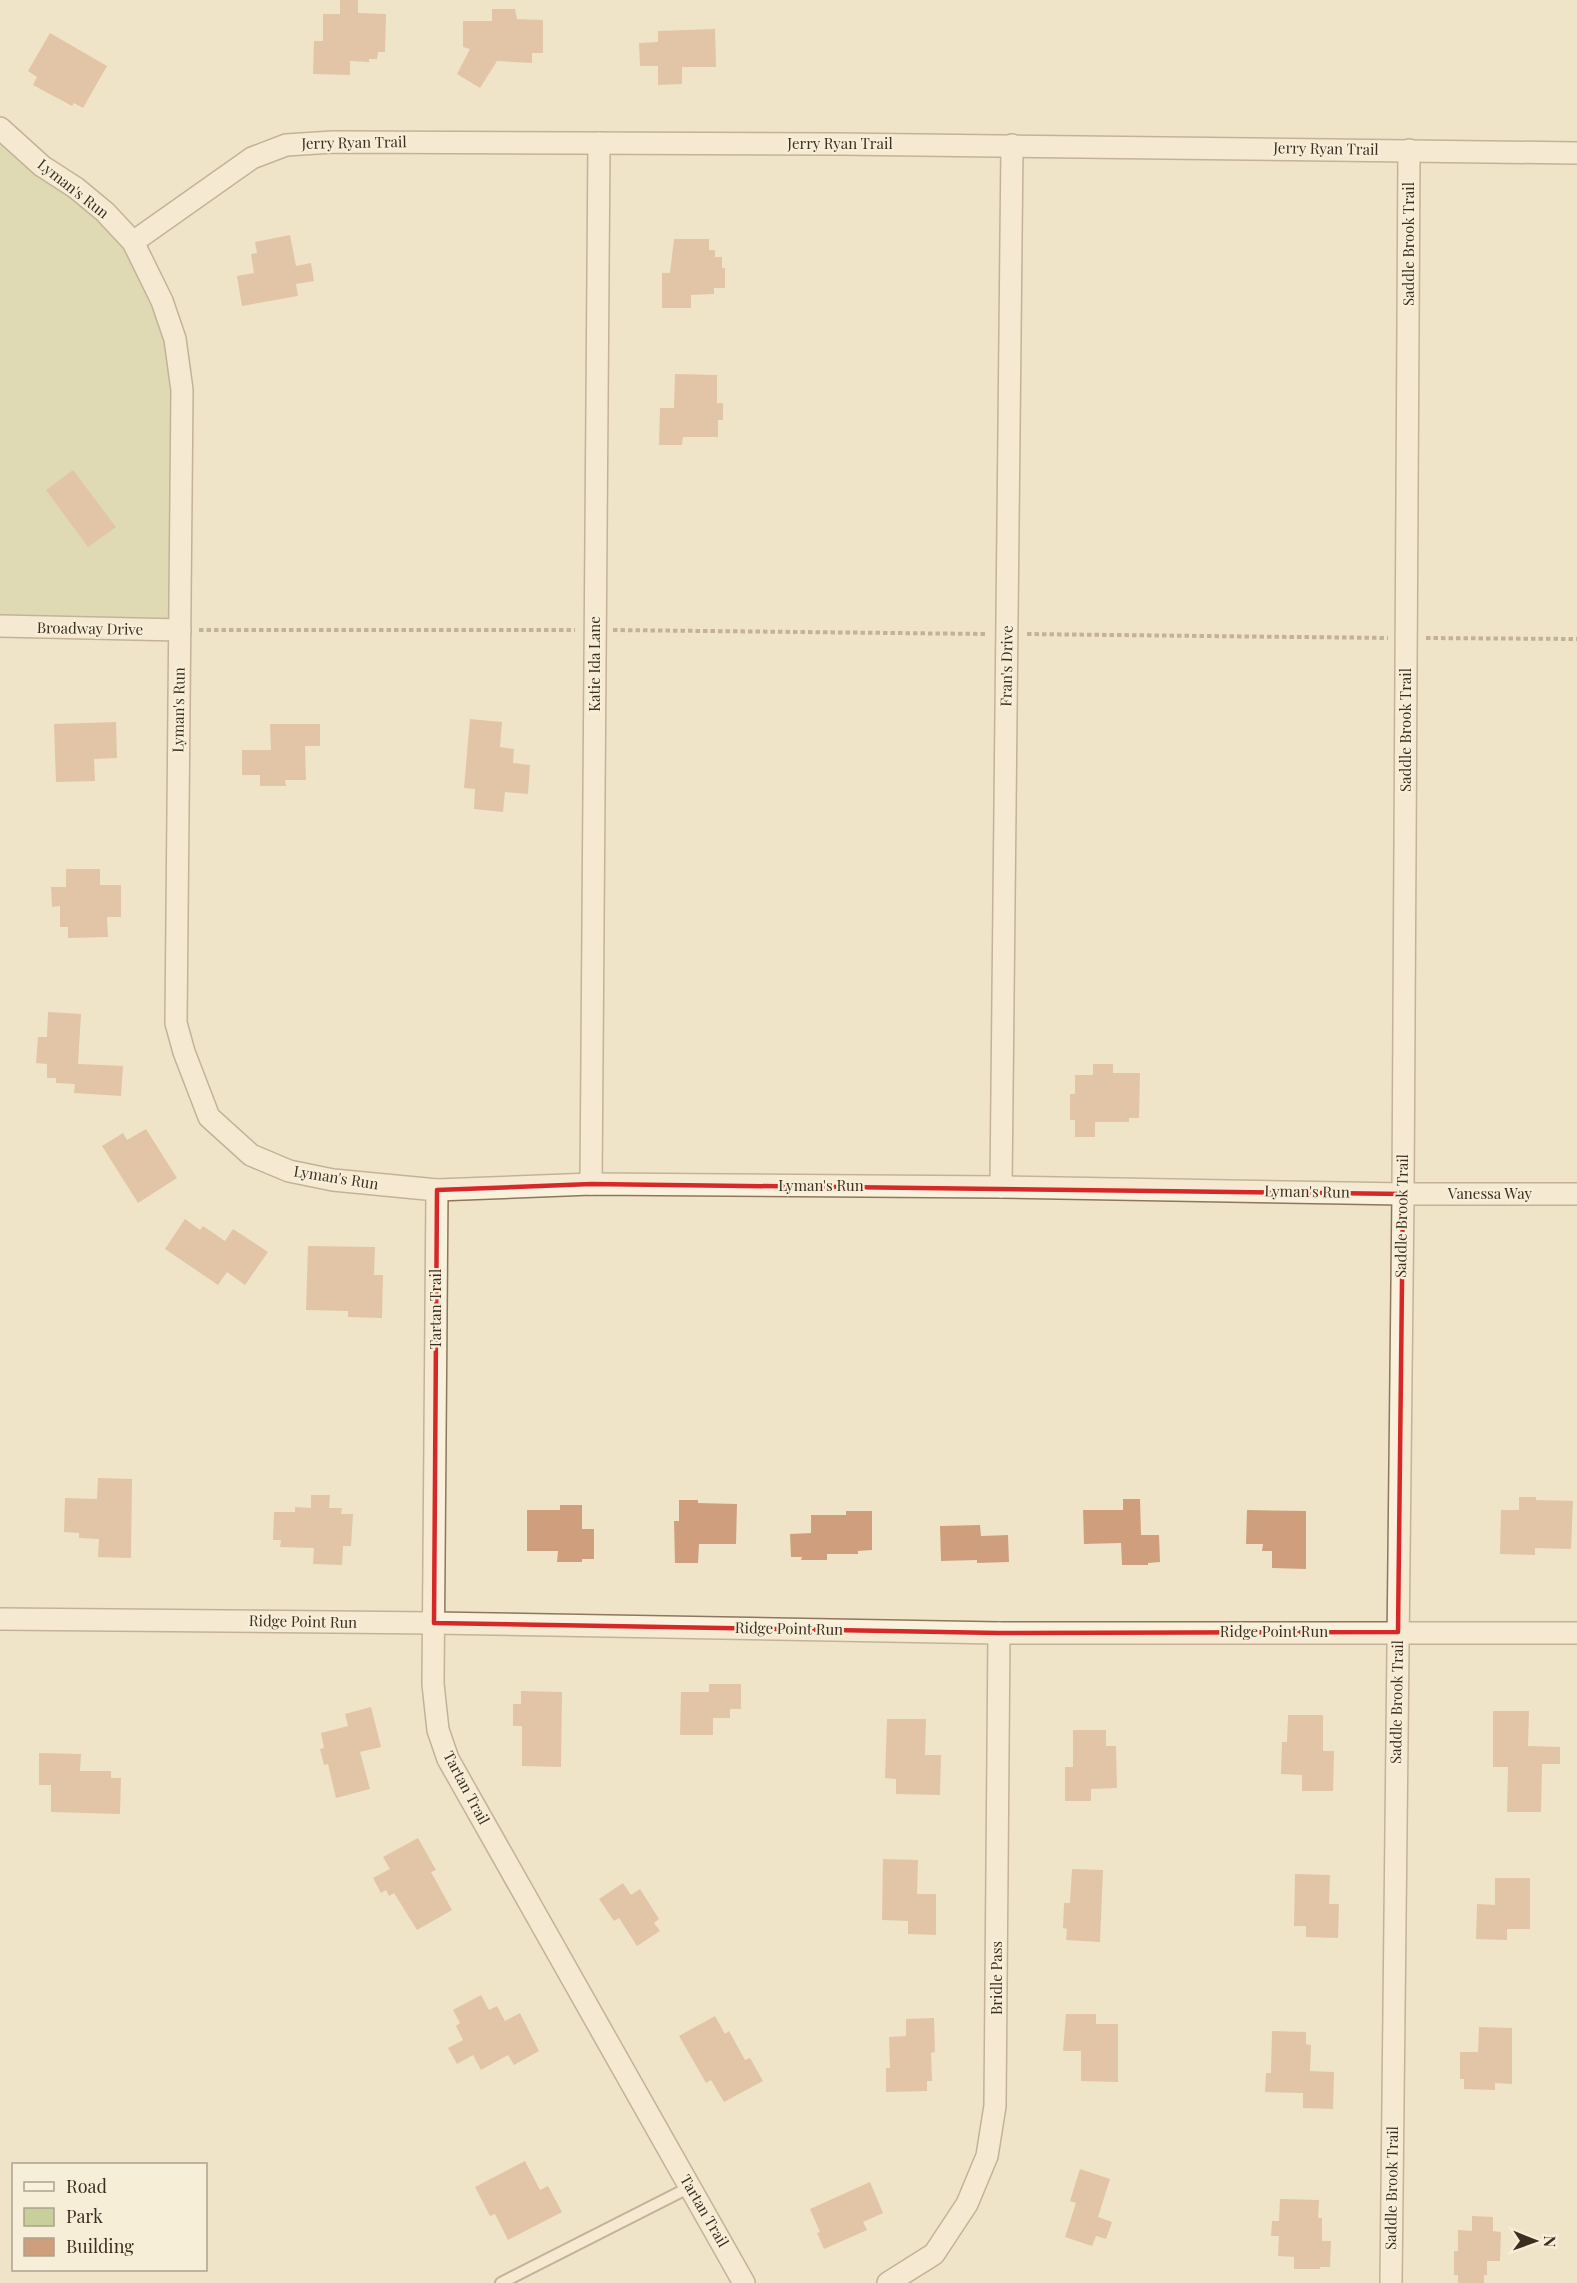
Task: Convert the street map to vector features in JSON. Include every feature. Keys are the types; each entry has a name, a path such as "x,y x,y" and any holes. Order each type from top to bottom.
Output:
{"street":[{"name":"Lyman's Run","path":"0,128 42,166 76,188 105,212 133,242 162,301 175,339 182,390 176,1023 184,1052 209,1117 251,1155 289,1171 333,1180 437,1190 591,1184 1001,1187 1403,1194"},
{"name":"Jerry Ryan Trail","path":"133,242 252,158 286,145 333,141 1012,145 1577,153"},
{"name":"Katie Ida Lane","path":"591,1184 599,143"},
{"name":"Fran's Drive","path":"1001,1187 1012,145"},
{"name":"Saddle Brook Trail","path":"1391,2283 1403,1194 1409,150"},
{"name":"Broadway Drive","path":"0,626 180,630"},
{"name":"Tartan Trail","path":"437,1190 435,1696 438,1730 448,1759 744,2283"},
{"name":"Vanessa Way","path":"1403,1194 1577,1194"},
{"name":"Ridge Point Run","path":"0,1619 435,1623 999,1633 1577,1633"},
{"name":"Bridle Pass","path":"888,2283 934,2254 967,2204 987,2156 996,2106 999,1633"}],"lane":[{"path":"501,2283 690,2187"}],"path":[{"path":"180,630 595,630 1577,639"}],"highlighted area":[{"path":"591,1184 1403,1194 1398,1632 999,1633 434,1623 437,1190"}],"green space":[{"path":"0,135 105,212 175,339 180,630 0,626"}],"building":[{"path":"340,0 358,0 358,13 386,14 385,52 378,52 377,59 369,59 369,62 350,61 350,75 313,74 314,41 323,41 323,14 340,14"},
{"path":"492,9 515,9 517,19 543,20 543,53 532,53 532,63 497,61 480,88 457,74 470,49 463,47 463,21 492,21"},
{"path":"715,29 716,67 682,67 682,84 658,85 658,66 640,66 639,43 658,42 658,31"},
{"path":"50,33 107,66 83,108 74,103 72,106 33,85 37,77 28,71"},
{"path":"290,235 296,266 311,263 314,281 296,284 298,296 242,306 237,276 254,273 251,254 257,253 255,242"},
{"path":"674,239 709,239 709,250 715,250 715,257 722,257 722,268 725,268 725,288 714,288 714,294 691,295 691,308 662,308 662,273 670,273"},
{"path":"675,374 717,375 717,403 723,403 723,420 718,420 718,437 683,437 682,445 659,445 660,408 674,408"},
{"path":"73,470 116,527 88,547 46,490"},
{"path":"470,719 502,722 500,747 514,749 513,763 530,765 528,794 505,792 503,812 474,809 475,789 464,788"},
{"path":"116,722 117,758 94,759 95,781 56,782 54,724"},
{"path":"270,724 320,724 320,746 305,746 306,780 285,780 286,786 260,786 260,775 242,775 242,750 271,750"},
{"path":"66,869 100,869 100,885 121,885 121,917 107,917 108,937 68,938 68,927 60,927 60,906 52,907 51,887 66,887"},
{"path":"48,1012 81,1014 78,1064 123,1066 121,1096 74,1093 75,1084 56,1083 56,1078 47,1078 47,1064 36,1063 38,1037 47,1037"},
{"path":"1093,1064 1113,1064 1113,1073 1140,1073 1139,1118 1129,1118 1129,1122 1095,1122 1095,1137 1075,1137 1075,1120 1070,1120 1070,1094 1075,1094 1075,1075 1093,1075"},
{"path":"146,1129 177,1178 138,1203 102,1146 123,1133 127,1140"},
{"path":"185,1219 200,1230 203,1226 225,1241 233,1229 268,1252 245,1285 227,1272 218,1285 165,1249"},
{"path":"308,1246 375,1247 374,1275 383,1275 382,1318 348,1317 348,1311 306,1310"},
{"path":"98,1478 132,1479 131,1558 98,1557 99,1539 79,1538 79,1533 64,1532 65,1498 97,1499"},
{"path":"311,1495 330,1495 329,1508 342,1508 341,1514 353,1514 351,1546 343,1546 342,1565 313,1564 314,1548 280,1547 281,1540 273,1540 274,1512 295,1512 295,1507 311,1508"},
{"path":"1519,1497 1573,1501 1571,1549 1535,1548 1535,1555 1500,1554 1501,1510 1519,1510"},
{"path":"1123,1499 1140,1499 1141,1535 1159,1535 1160,1562 1148,1563 1148,1565 1122,1565 1121,1543 1084,1544 1083,1510 1123,1510"},
{"path":"679,1500 737,1504 736,1544 699,1544 698,1563 675,1563 674,1521 679,1521"},
{"path":"560,1505 582,1505 582,1529 594,1529 594,1559 582,1559 582,1562 557,1562 558,1551 527,1551 527,1510 560,1510"},
{"path":"1247,1510 1306,1511 1306,1569 1272,1568 1272,1551 1262,1551 1263,1544 1246,1544"},
{"path":"846,1511 872,1511 872,1550 858,1551 858,1554 827,1554 827,1560 801,1560 802,1557 791,1557 790,1534 811,1533 811,1515 846,1515"},
{"path":"980,1525 981,1536 1008,1535 1009,1562 941,1561 940,1526"},
{"path":"709,1684 741,1684 741,1709 730,1709 730,1718 713,1718 713,1735 680,1735 681,1692 709,1692"},
{"path":"521,1691 562,1692 561,1767 522,1766 522,1726 513,1726 513,1704 521,1704"},
{"path":"371,1707 381,1747 360,1752 370,1789 336,1798 328,1764 324,1765 320,1749 324,1748 321,1733 348,1726 345,1714"},
{"path":"1493,1711 1529,1711 1528,1746 1560,1747 1560,1764 1542,1764 1541,1812 1507,1812 1508,1767 1493,1767"},
{"path":"1288,1715 1323,1715 1323,1751 1334,1751 1333,1791 1302,1791 1302,1775 1281,1774 1282,1742 1287,1742"},
{"path":"887,1719 926,1719 925,1755 941,1755 940,1795 896,1794 896,1779 885,1778"},
{"path":"1073,1730 1106,1730 1106,1746 1116,1746 1117,1788 1091,1789 1091,1801 1065,1801 1065,1767 1073,1767"},
{"path":"39,1753 81,1754 80,1771 111,1771 111,1778 121,1778 120,1814 51,1812 51,1785 39,1785"},
{"path":"418,1838 436,1870 431,1872 452,1910 417,1930 394,1893 389,1896 386,1890 381,1893 373,1878 390,1869 383,1857"},
{"path":"883,1859 918,1860 917,1894 936,1894 936,1935 908,1934 908,1921 882,1920"},
{"path":"1072,1869 1103,1870 1100,1942 1066,1940 1067,1929 1063,1928 1064,1903 1070,1903"},
{"path":"1295,1874 1330,1875 1329,1904 1339,1904 1338,1938 1306,1937 1306,1926 1294,1926"},
{"path":"1495,1878 1530,1878 1530,1929 1507,1929 1507,1940 1476,1939 1477,1904 1495,1905"},
{"path":"623,1883 631,1895 640,1889 659,1919 654,1923 660,1931 637,1946 619,1918 614,1921 599,1899"},
{"path":"481,1995 489,2010 497,2006 505,2021 520,2013 539,2051 514,2065 508,2055 481,2070 473,2055 457,2064 448,2048 463,2040 456,2026 460,2023 453,2010"},
{"path":"1066,2014 1096,2014 1096,2024 1118,2024 1118,2082 1081,2081 1081,2051 1063,2051"},
{"path":"715,2016 725,2034 729,2031 745,2060 750,2058 763,2081 724,2102 711,2080 706,2083 679,2036"},
{"path":"934,2018 935,2052 931,2053 932,2081 927,2081 927,2091 886,2092 886,2068 890,2068 889,2037 906,2036 906,2019"},
{"path":"1479,2027 1512,2028 1512,2084 1495,2083 1495,2090 1464,2089 1464,2079 1460,2079 1460,2052 1478,2052"},
{"path":"1272,2031 1306,2032 1306,2044 1311,2045 1310,2071 1334,2072 1333,2109 1303,2108 1303,2093 1265,2092 1266,2073 1271,2073"},
{"path":"525,2161 540,2190 548,2186 562,2212 508,2240 495,2214 490,2216 475,2187"},
{"path":"1080,2169 1110,2179 1098,2217 1112,2222 1106,2239 1096,2236 1092,2246 1065,2237 1076,2203 1070,2201"},
{"path":"870,2182 883,2213 863,2222 867,2230 824,2249 817,2233 820,2232 810,2209"},
{"path":"1280,2199 1319,2200 1318,2218 1322,2218 1322,2241 1331,2241 1330,2267 1294,2269 1294,2257 1278,2256 1279,2236 1271,2236 1272,2221 1279,2221"},
{"path":"1472,2216 1493,2217 1493,2231 1501,2232 1500,2261 1487,2261 1487,2275 1484,2275 1484,2283 1458,2283 1458,2275 1454,2275 1454,2251 1458,2251 1458,2230 1472,2231"}]}
